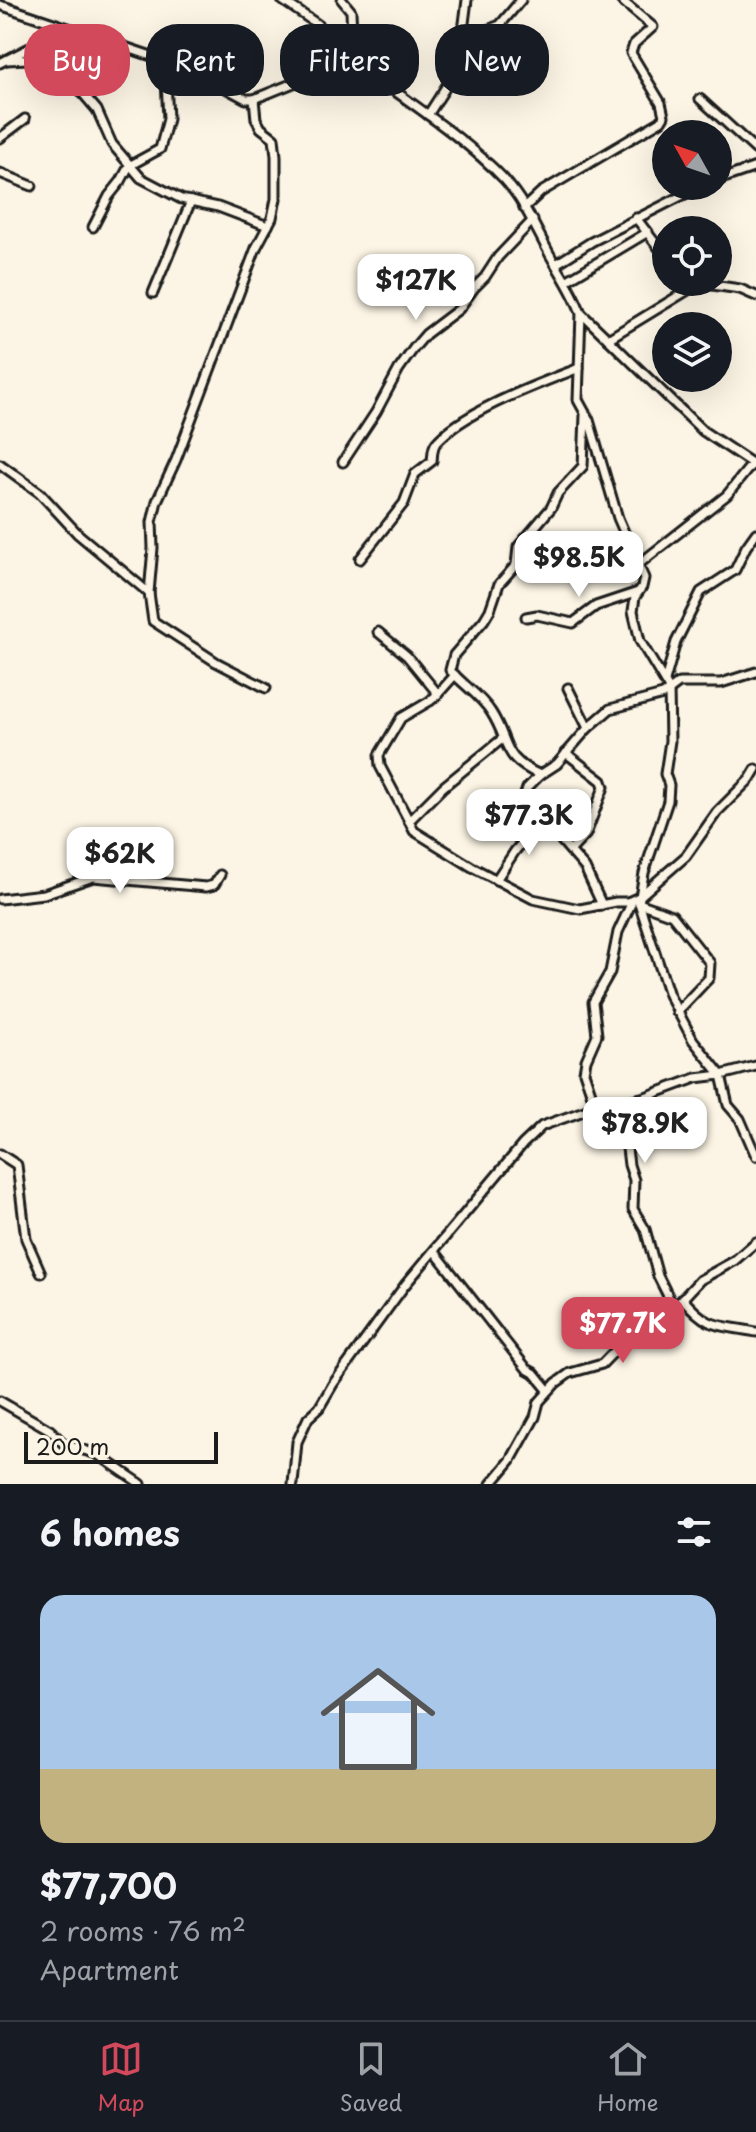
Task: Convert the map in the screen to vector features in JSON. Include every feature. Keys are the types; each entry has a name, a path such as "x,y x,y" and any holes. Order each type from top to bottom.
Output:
{"street":[{"path":"282,0 317,24"},
{"path":"342,0 351,11 352,24"},
{"path":"465,24 467,0"},
{"path":"501,24 521,0"},
{"path":"524,208 541,192 661,121 664,116 661,103 631,53 634,44 653,27 621,0"},
{"path":"0,5 54,24"},
{"path":"4,61 24,50"},
{"path":"4,61 24,60"},
{"path":"240,96 254,99 280,89"},
{"path":"85,96 97,110 112,144 141,178 181,199 218,207 268,226"},
{"path":"93,227 129,166 160,149 168,119 167,96"},
{"path":"402,96 505,181 533,220 575,296 581,313 578,400 595,438 618,518 639,564 644,583 633,611 640,641 667,685 670,741 665,774 669,785 668,801 634,902 618,932 610,972 593,1002 597,1035 584,1072 592,1096 600,1108 611,1115 625,1132 634,1180 632,1205 645,1229 658,1276 674,1308"},
{"path":"428,115 440,96"},
{"path":"254,99 256,119 275,142 276,199 176,460 157,501 152,522 149,593 153,621 216,662 266,688"},
{"path":"700,99 756,150"},
{"path":"0,138 25,119"},
{"path":"732,175 756,167"},
{"path":"0,173 32,186"},
{"path":"556,264 673,200"},
{"path":"153,293 191,201"},
{"path":"636,218 652,238"},
{"path":"343,462 414,348 426,334 459,309 498,257 533,220"},
{"path":"566,281 648,232"},
{"path":"732,288 756,296"},
{"path":"608,339 675,296"},
{"path":"581,313 703,431 754,465 727,495 639,564"},
{"path":"360,559 404,503 415,474 432,461 433,448 443,437 481,410 579,368"},
{"path":"540,775 519,766 502,739 491,712 450,670 454,655 490,610 499,584 516,565 518,547 551,508 558,493 583,466 585,415"},
{"path":"0,464 40,493 78,534 149,593"},
{"path":"602,905 585,868 524,797 527,788 557,764 588,728 610,709 663,695 676,642 701,592 735,570 756,533"},
{"path":"526,617 537,615 573,623 596,606 638,592"},
{"path":"378,632 407,656 438,694"},
{"path":"667,685 682,682 721,683 756,672"},
{"path":"455,675 430,701 401,718 379,755 380,766 414,831 533,899 580,909 634,902 672,915 710,963 709,978 677,1012"},
{"path":"568,688 588,728"},
{"path":"409,821 443,787 502,739"},
{"path":"566,753 602,781 604,787 586,834 571,850"},
{"path":"634,902 686,856 717,812 756,769"},
{"path":"496,880 542,819"},
{"path":"0,899 44,894 93,877 206,887 214,885 220,875"},
{"path":"634,902 677,1012 699,1048 721,1075 728,1105 740,1119 756,1156"},
{"path":"293,1484 297,1442 308,1418 319,1408 405,1285 535,1132 542,1126 595,1107 645,1097 696,1078 756,1066"},
{"path":"0,1154 17,1165 26,1239 41,1273"},
{"path":"491,1484 511,1460 548,1390 570,1373 602,1364 632,1333 674,1308 700,1280 734,1261 756,1242"},
{"path":"435,1252 527,1369 548,1390"},
{"path":"683,1299 709,1324 756,1332"},
{"path":"0,1401 50,1430 64,1444 97,1454 141,1484"}]}
